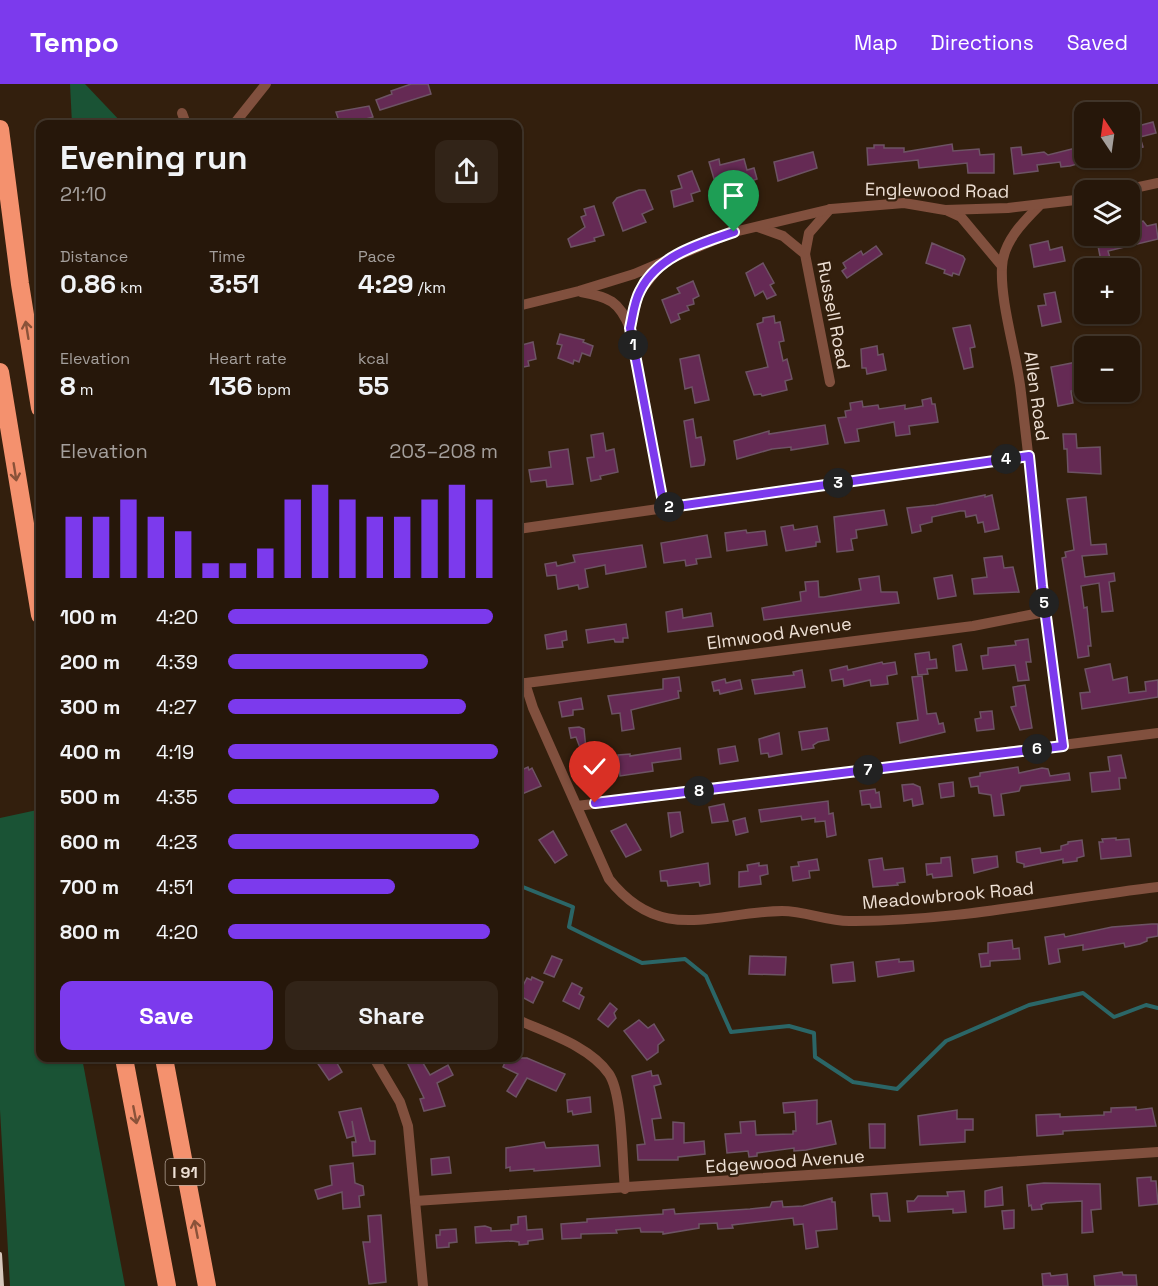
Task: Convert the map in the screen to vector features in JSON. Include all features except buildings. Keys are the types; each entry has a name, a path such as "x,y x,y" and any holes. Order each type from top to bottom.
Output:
{"highway":[{"path":"0,129 20,284 36,383"},
{"path":"0,372 36,591"},
{"name":"I 91","path":"125,1062 167,1286"},
{"name":"I 91","path":"165,1062 207,1286"}],"street":[{"path":"237,120 266,84"},
{"path":"182,112 185,120"},
{"path":"1140,187 1158,183"},
{"name":"Englewood Road","path":"522,305 634,274 719,237 753,226 831,209 904,203 945,210 1039,206 1074,201"},
{"name":"Allen Road","path":"1039,206 1018,228 1010,242 1002,266 1029,456 1045,612 1063,746"},
{"name":"Russell Road","path":"830,382 806,254 807,239 812,228 831,209"},
{"path":"945,210 960,217 1002,266"},
{"name":"Russell Road","path":"753,226 783,236 806,254"},
{"path":"630,328 639,292 668,259"},
{"path":"579,291 614,302 623,312 630,328 664,508"},
{"path":"522,528 1029,456"},
{"name":"Elmwood Avenue","path":"522,683 973,626 1045,612"},
{"name":"Meadowbrook Road","path":"522,685 605,872 620,894 642,909 667,918 712,921 779,911 839,920 880,920 958,914 1158,887"},
{"path":"577,806 1158,733"},
{"path":"522,1022 589,1056 611,1078 617,1107 625,1190"},
{"path":"376,1062 400,1102 408,1126 423,1286"},
{"name":"Edgewood Avenue","path":"415,1201 625,1190 1158,1152"}],"green space":[{"path":"70,84 85,84 119,120 72,120"},
{"path":"36,810 36,1062 83,1062 125,1286 10,1286 0,1110 0,818"}],"waterway":[{"path":"522,887 573,907 569,927 642,963 685,959 706,976 731,1032 789,1026 814,1033 815,1057 853,1082 897,1089 946,1041 1029,1005 1083,993 1114,1017 1146,1005 1158,1008"}],"railway":[{"path":"0,1254 2,1286"}],"route":[{"path":"595,803 1063,746 1042,586 1029,456 953,465 664,508 630,328 633,313 642,287 668,259 734,232"}]}
